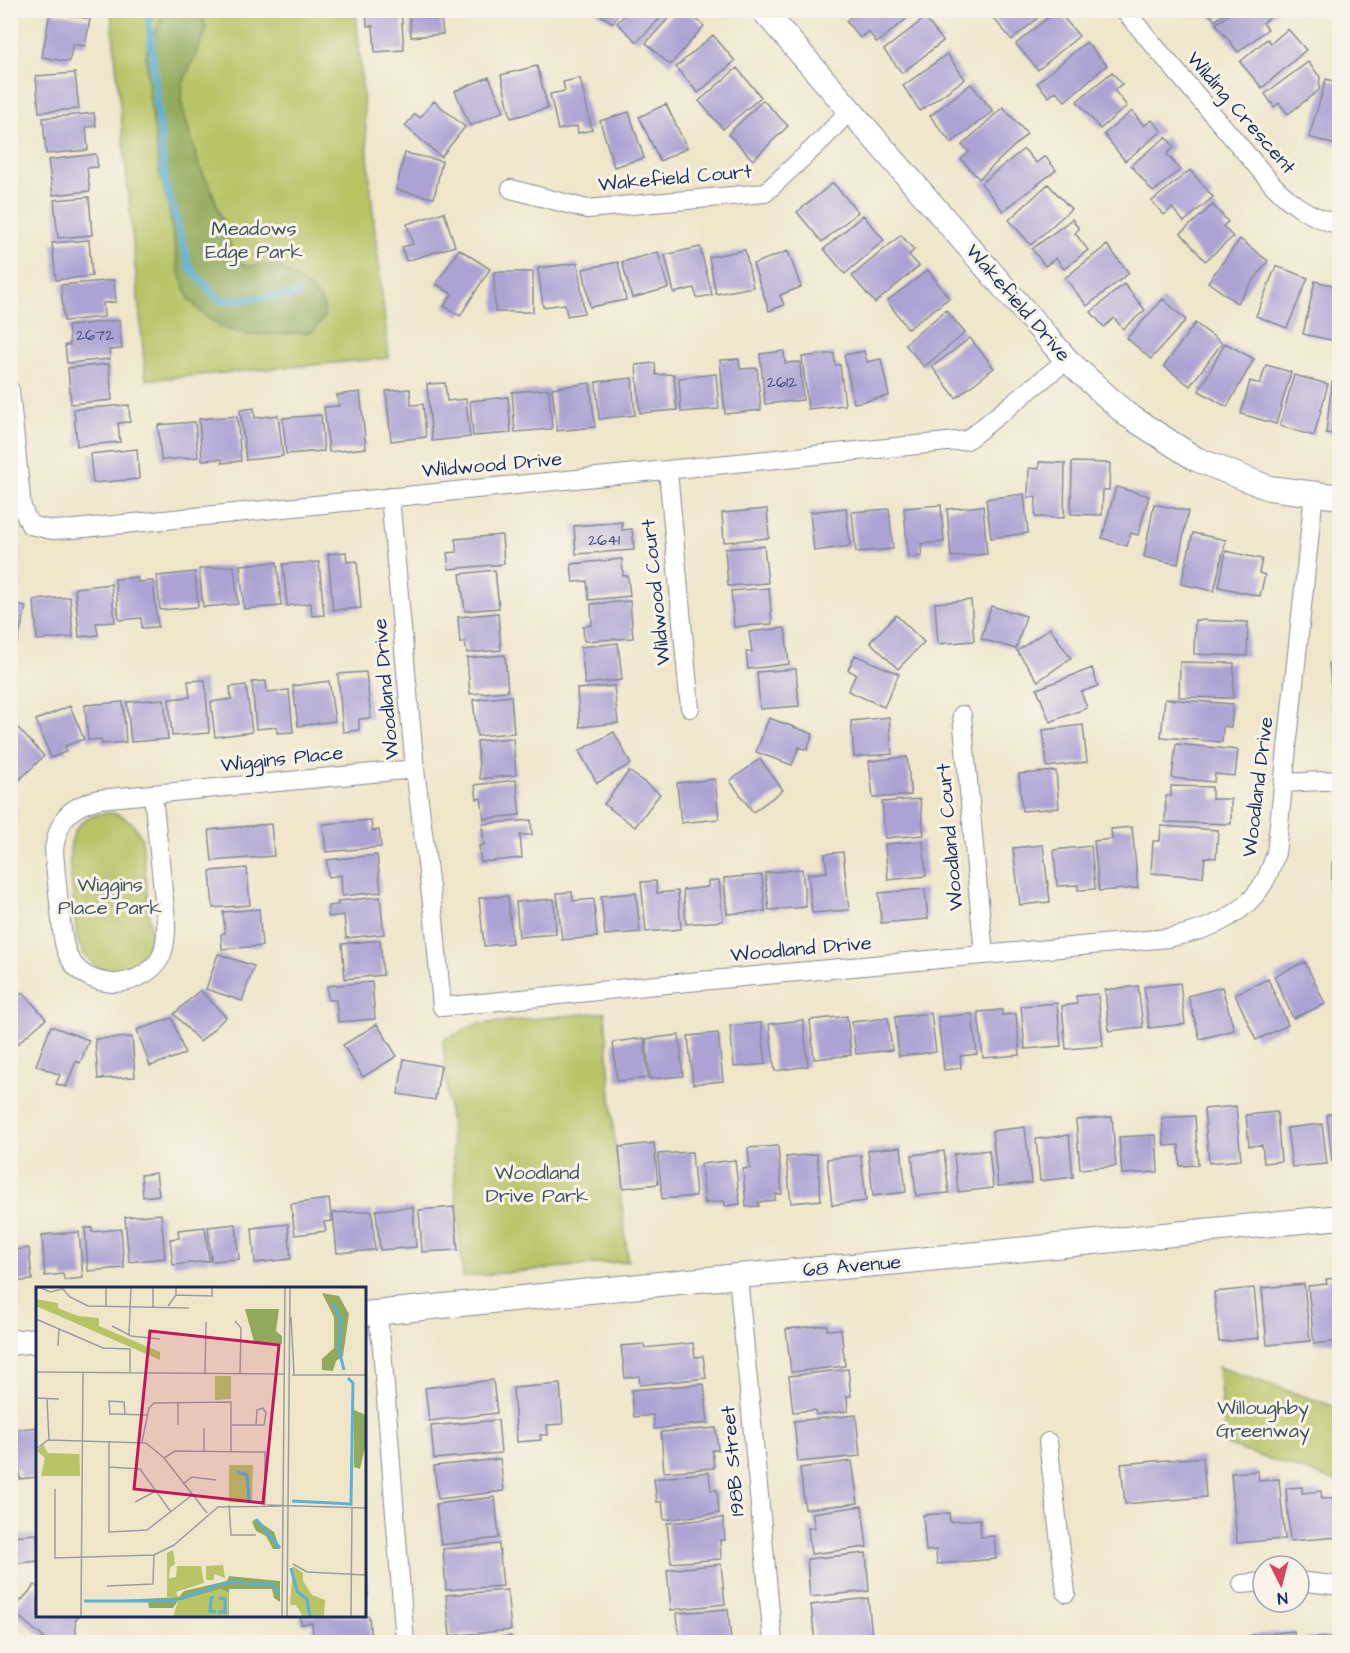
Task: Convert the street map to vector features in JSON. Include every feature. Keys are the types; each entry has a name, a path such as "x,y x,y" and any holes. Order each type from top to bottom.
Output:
{"street":[{"name":"Wakefield Drive","path":"763,10 1067,360 1126,414 1196,459 1269,488 1340,497"},
{"name":"Wilding Crescent","path":"1124,10 1286,199 1305,212 1340,225"},
{"name":"Wakefield Court","path":"511,189 587,209 765,193 849,111"},
{"name":"Wildwood Drive","path":"10,390 22,508 30,525 52,530 967,440 1067,360"},
{"name":"Wildwood Court","path":"668,471 690,708"},
{"name":"Woodland Drive","path":"390,497 442,1007 1168,938 1212,927 1230,917 1255,896 1264,883 1276,854 1314,493"},
{"name":"Woodland Court","path":"962,715 984,955"},
{"name":"Wiggins Place","path":"153,795 165,917 165,941 162,953 152,969 131,980 113,983 96,980 74,965 69,957 63,936 54,849 59,828 68,813 87,803 99,800 416,769"},
{"path":"1283,783 1340,780"},
{"name":"68 Avenue","path":"371,1313 1340,1217"},
{"name":"198B Street","path":"738,1276 773,1642"},
{"path":"371,1313 382,1348 405,1642"},
{"path":"10,1343 36,1341"},
{"path":"1048,1442 1066,1593"},
{"path":"1311,1582 1340,1586"},
{"path":"1242,1584 1251,1583"}],"green space":[{"path":"164,10 194,11 204,19 206,31 183,83 181,102 199,166 211,188 232,249 239,262 249,266 265,265 280,268 302,282 320,299 324,308 324,318 314,330 306,333 251,335 225,329 206,317 189,299 179,272 168,204 160,175 148,84 146,56 149,42 158,28"},
{"name":"Meadows Edge Park","path":"111,11 356,11 372,204 389,358 146,380"},
{"name":"Wiggins Place Park","path":"118,814 125,818 133,824 142,838 151,934 145,952 139,959 124,969 115,971 105,970 92,964 77,939 70,863 72,839 76,829 83,821 93,816"},
{"name":"Woodland Drive Park","path":"605,1012 613,1125 628,1261 463,1277 443,1039 478,1024"},
{"name":"Willoughby Greenway","path":"1218,1367 1339,1408 1339,1482 1226,1445"}],"building":[{"path":"366,10 401,10 404,50 375,52 373,26 367,26"},
{"path":"409,10 440,10 443,34 411,37"},
{"path":"450,10 482,10 482,17 451,20"},
{"path":"597,10 621,10 613,23 596,12"},
{"path":"629,10 668,10 637,42 617,23"},
{"path":"676,10 686,10 704,26 670,65 646,43"},
{"path":"859,10 917,10 877,43 868,31 860,38 846,21"},
{"path":"991,10 1047,10 1012,40 989,13"},
{"path":"1057,10 1079,36 1038,70 1016,44"},
{"path":"1206,10 1227,10 1215,21"},
{"path":"1234,10 1279,10 1263,23 1268,29 1238,52 1216,24"},
{"path":"50,12 90,19 85,46 73,44 69,62 42,57"},
{"path":"925,18 943,41 902,73 884,50"},
{"path":"1288,29 1306,50 1262,88 1240,62 1267,39 1271,43"},
{"path":"713,35 735,61 698,93 676,67"},
{"path":"1086,42 1107,65 1065,101 1056,91 1049,97 1037,83"},
{"path":"947,54 965,79 920,111 903,86"},
{"path":"1308,62 1320,77 1319,90 1288,114 1279,103 1274,107 1265,94"},
{"path":"537,66 548,108 511,118 501,75"},
{"path":"737,68 761,97 723,129 699,101"},
{"path":"1112,72 1122,84 1114,90 1127,106 1100,129 1077,101"},
{"path":"75,73 79,109 39,112 36,76"},
{"path":"489,77 504,111 470,126 455,91"},
{"path":"580,78 592,130 578,133 577,126 558,130 550,94 565,91 563,82"},
{"path":"1326,79 1340,83 1340,133 1336,145 1309,137"},
{"path":"971,84 993,111 951,143 930,116"},
{"path":"763,100 788,126 753,160 728,134"},
{"path":"434,101 465,127 441,157 405,126 415,114 420,118"},
{"path":"666,104 687,148 660,161 639,117"},
{"path":"1003,107 1027,134 979,179 961,159 969,152 962,145"},
{"path":"1132,111 1144,126 1152,120 1162,131 1125,161 1104,134"},
{"path":"629,112 644,158 614,167 600,121"},
{"path":"94,113 96,126 86,127 88,150 46,154 43,118"},
{"path":"1166,137 1174,147 1167,154 1180,170 1153,192 1131,165"},
{"path":"1024,149 1036,163 1045,156 1056,170 1003,211 981,183"},
{"path":"405,153 442,161 434,198 396,190"},
{"path":"96,154 98,167 87,168 90,191 53,195 48,160"},
{"path":"1190,170 1213,197 1184,222 1172,208 1164,215 1152,201"},
{"path":"833,183 858,212 822,242 797,212"},
{"path":"1048,184 1071,209 1031,245 1009,220"},
{"path":"89,197 92,235 58,238 54,200"},
{"path":"1213,205 1228,222 1223,226 1233,237 1205,261 1181,233"},
{"path":"444,212 455,246 406,261 402,247 413,244 407,224"},
{"path":"863,215 884,240 845,274 824,249"},
{"path":"1072,219 1079,229 1075,233 1088,250 1064,269 1056,258 1045,266 1032,249"},
{"path":"901,235 914,250 909,255 919,266 875,303 852,276"},
{"path":"1240,239 1268,261 1237,303 1208,282"},
{"path":"89,240 92,276 56,280 52,243"},
{"path":"1107,245 1129,273 1087,306 1065,278"},
{"path":"700,247 712,295 697,298 694,288 674,293 665,255"},
{"path":"459,249 490,269 460,316 444,306 452,294 436,284"},
{"path":"745,250 753,287 716,294 709,257"},
{"path":"788,251 801,287 780,295 784,305 769,311 753,264"},
{"path":"658,252 668,288 632,298 622,262"},
{"path":"618,262 626,300 590,307 583,269"},
{"path":"578,263 584,313 567,316 565,304 543,307 538,268"},
{"path":"1276,266 1308,278 1287,328 1256,316"},
{"path":"928,270 949,298 908,329 887,301"},
{"path":"494,272 533,272 533,312 495,312"},
{"path":"114,280 116,302 103,303 104,317 64,321 61,285"},
{"path":"1315,281 1340,287 1340,325 1336,341 1303,334"},
{"path":"1124,284 1145,310 1123,329 1114,318 1104,327 1091,312"},
{"path":"1163,299 1186,320 1151,359 1127,338"},
{"path":"946,310 965,333 924,367 905,344"},
{"path":"119,320 122,349 109,350 110,359 67,363 65,345 70,345 68,326"},
{"path":"1195,323 1222,343 1190,386 1164,366"},
{"path":"970,338 994,368 956,398 932,367"},
{"path":"1225,343 1254,359 1227,407 1199,391"},
{"path":"784,351 785,363 800,362 803,400 765,404 760,354"},
{"path":"864,351 867,362 881,359 889,396 854,403 844,355"},
{"path":"834,353 835,365 840,365 845,405 808,409 802,357"},
{"path":"739,359 740,369 757,368 761,410 725,414 720,360"},
{"path":"655,363 656,375 674,374 677,410 640,413 636,365"},
{"path":"109,364 112,400 71,404 68,368"},
{"path":"1266,365 1291,372 1276,424 1241,414 1250,381 1260,384"},
{"path":"716,374 719,409 681,412 679,378"},
{"path":"1294,375 1328,384 1314,436 1280,426"},
{"path":"632,378 635,415 599,419 596,382"},
{"path":"1332,382 1340,383 1340,435 1326,433"},
{"path":"445,383 447,401 466,399 470,437 432,441 427,384"},
{"path":"590,383 595,427 557,431 552,388"},
{"path":"410,389 411,405 423,404 426,437 391,441 386,391"},
{"path":"549,389 552,429 515,432 512,392"},
{"path":"360,392 366,448 329,452 324,407 339,406 337,395"},
{"path":"508,397 511,433 473,436 470,401"},
{"path":"129,405 130,422 118,423 120,442 77,446 74,409"},
{"path":"254,408 255,418 278,415 283,456 246,460 240,410"},
{"path":"321,415 324,451 286,454 283,418"},
{"path":"237,416 241,461 222,463 222,459 202,460 199,419"},
{"path":"195,422 198,457 161,460 158,425"},
{"path":"137,449 139,479 93,483 90,454"},
{"path":"1039,462 1065,463 1064,518 1035,517 1036,497 1028,497 1029,468 1039,469"},
{"path":"1072,462 1110,463 1109,490 1103,490 1102,515 1071,514"},
{"path":"1116,487 1149,496 1138,535 1131,533 1127,546 1102,538"},
{"path":"1024,494 1028,533 991,538 986,499"},
{"path":"1154,504 1188,511 1178,564 1144,557"},
{"path":"941,505 944,542 921,544 922,556 908,557 904,508"},
{"path":"983,506 987,554 951,557 947,509"},
{"path":"846,508 850,546 814,551 810,512"},
{"path":"767,509 769,538 724,542 722,513"},
{"path":"889,509 893,549 856,552 852,512"},
{"path":"622,522 622,530 632,529 634,550 576,554 574,526"},
{"path":"1193,533 1226,540 1214,591 1181,584"},
{"path":"502,535 504,564 449,569 447,553 457,552 455,539"},
{"path":"764,546 768,583 728,586 725,549"},
{"path":"1226,551 1262,559 1259,573 1265,575 1260,596 1219,587"},
{"path":"346,552 347,562 357,561 361,608 333,610 328,554"},
{"path":"622,559 623,576 628,576 630,596 589,600 587,581 573,582 571,564"},
{"path":"277,562 281,606 244,609 240,565"},
{"path":"319,562 324,615 312,616 311,603 287,606 283,564"},
{"path":"234,566 238,604 203,607 199,569"},
{"path":"495,570 499,608 465,611 460,574"},
{"path":"195,572 198,607 160,610 157,576"},
{"path":"137,577 138,582 153,581 158,627 142,628 141,618 119,620 115,579"},
{"path":"111,584 115,622 96,623 98,635 79,637 75,588"},
{"path":"769,588 772,624 734,627 731,591"},
{"path":"70,597 73,637 37,640 34,600"},
{"path":"971,600 974,641 938,644 935,603"},
{"path":"630,601 633,638 584,641 583,626 592,625 591,604"},
{"path":"10,603 26,607 17,644 10,642"},
{"path":"991,606 1026,616 1016,649 981,639"},
{"path":"498,613 501,650 467,653 465,642 460,643 458,617"},
{"path":"896,615 924,642 898,669 870,642"},
{"path":"1195,620 1248,622 1247,656 1194,654"},
{"path":"785,628 789,664 748,669 746,652 752,652 749,632"},
{"path":"1050,628 1071,658 1038,681 1017,651"},
{"path":"618,643 622,680 585,684 581,647"},
{"path":"505,655 508,691 470,694 467,658"},
{"path":"855,655 899,674 884,707 848,691 856,674 848,670"},
{"path":"1180,662 1234,663 1233,698 1179,697"},
{"path":"1340,662 1340,709 1333,710 1329,663"},
{"path":"1092,668 1098,686 1081,692 1087,708 1050,722 1037,689"},
{"path":"796,669 799,706 760,709 757,672"},
{"path":"366,672 371,718 359,719 359,730 343,732 338,674"},
{"path":"205,680 209,733 172,736 169,699 190,697 188,681"},
{"path":"266,681 267,692 289,690 293,732 277,733 277,727 256,729 252,682"},
{"path":"329,681 335,721 298,726 293,686"},
{"path":"246,685 252,732 215,737 211,702 231,699 230,687"},
{"path":"614,686 618,723 580,727 577,689"},
{"path":"511,696 514,733 477,736 473,700"},
{"path":"164,699 168,739 131,742 127,702"},
{"path":"1165,699 1233,704 1231,727 1223,726 1222,742 1161,737"},
{"path":"123,702 126,742 102,744 101,739 88,740 85,705"},
{"path":"70,706 84,739 65,746 67,751 51,758 36,720"},
{"path":"889,717 892,754 854,757 851,721"},
{"path":"769,718 813,734 807,750 799,747 792,765 756,752"},
{"path":"1083,725 1087,762 1047,767 1043,730"},
{"path":"17,727 44,756 17,782 10,775 10,733"},
{"path":"614,732 631,764 597,783 579,751"},
{"path":"513,738 516,775 480,779 477,741"},
{"path":"1176,744 1238,750 1235,776 1215,774 1214,782 1172,778"},
{"path":"907,757 911,795 873,798 869,761"},
{"path":"760,759 783,790 753,812 730,781"},
{"path":"629,771 660,794 635,827 604,804"},
{"path":"1056,771 1059,808 1022,811 1019,774"},
{"path":"715,779 719,819 681,823 677,783"},
{"path":"516,780 520,815 484,819 481,798 477,799 475,785"},
{"path":"1171,786 1212,787 1212,799 1231,799 1231,824 1165,822 1166,796 1171,796"},
{"path":"920,799 924,835 885,838 882,802"},
{"path":"371,820 372,831 379,830 381,847 326,852 323,824"},
{"path":"531,820 532,835 520,835 522,858 481,862 479,846 484,845 482,824"},
{"path":"271,824 274,856 212,861 209,830"},
{"path":"1161,826 1218,830 1216,858 1205,857 1203,877 1151,873 1153,841 1160,841"},
{"path":"1132,827 1138,888 1099,891 1094,841 1112,839 1111,829"},
{"path":"923,841 926,876 888,880 885,844"},
{"path":"1043,845 1050,902 1020,905 1013,848"},
{"path":"1091,846 1095,889 1078,890 1078,885 1057,886 1054,850"},
{"path":"843,852 849,910 812,913 808,874 827,872 825,854"},
{"path":"377,855 381,892 342,896 341,875 328,877 327,860"},
{"path":"1332,862 1340,862 1340,897 1332,897"},
{"path":"247,868 250,905 213,908 210,871"},
{"path":"802,869 806,907 769,910 765,873"},
{"path":"762,875 765,911 727,914 724,878"},
{"path":"719,880 723,921 686,924 683,890 708,887 708,881"},
{"path":"656,881 657,893 678,891 681,929 646,932 641,882"},
{"path":"925,889 928,919 881,923 879,893"},
{"path":"572,892 573,901 594,899 597,937 562,940 557,893"},
{"path":"636,893 640,932 605,935 601,896"},
{"path":"508,896 512,943 484,946 479,898"},
{"path":"380,897 384,934 346,938 344,915 328,917 328,906 338,905 338,901"},
{"path":"554,899 556,934 519,937 516,902"},
{"path":"259,909 262,946 222,949 221,934 225,933 223,912"},
{"path":"380,940 383,975 345,979 342,944"},
{"path":"218,954 254,966 242,1001 206,989"},
{"path":"1305,962 1325,1004 1293,1018 1274,976"},
{"path":"1268,979 1288,1025 1256,1040 1235,994"},
{"path":"372,982 375,1019 338,1022 336,1000 328,1000 327,986"},
{"path":"1180,983 1185,1024 1149,1028 1144,987"},
{"path":"1138,986 1143,1027 1109,1031 1105,990"},
{"path":"1222,987 1234,1030 1200,1039 1188,996"},
{"path":"200,990 226,1017 200,1042 174,1014"},
{"path":"23,992 46,1019 17,1044 10,1036 10,1003"},
{"path":"1098,994 1103,1046 1066,1049 1062,1006 1077,1004 1076,996"},
{"path":"1057,1003 1061,1046 1025,1049 1021,1006"},
{"path":"1002,1010 1002,1015 1016,1014 1020,1055 983,1058 978,1012"},
{"path":"931,1013 936,1052 899,1056 895,1017"},
{"path":"972,1014 977,1054 960,1056 961,1068 944,1070 938,1017"},
{"path":"847,1016 851,1055 814,1059 810,1020"},
{"path":"172,1018 185,1054 150,1066 137,1030"},
{"path":"888,1018 892,1050 856,1054 852,1022"},
{"path":"803,1020 808,1066 775,1071 769,1024"},
{"path":"761,1023 766,1064 734,1067 730,1026"},
{"path":"377,1024 397,1056 363,1077 343,1045"},
{"path":"51,1026 89,1040 80,1063 76,1061 66,1087 56,1084 60,1075 36,1065"},
{"path":"718,1033 723,1081 693,1084 688,1036"},
{"path":"679,1035 683,1076 650,1079 646,1039"},
{"path":"132,1037 135,1077 98,1079 95,1039"},
{"path":"644,1038 648,1078 617,1081 613,1042"},
{"path":"404,1059 441,1066 435,1100 398,1094"},
{"path":"1236,1106 1241,1160 1209,1163 1204,1109"},
{"path":"1277,1112 1281,1161 1264,1163 1262,1145 1249,1146 1246,1115"},
{"path":"1340,1113 1340,1161 1332,1162 1327,1114"},
{"path":"1195,1116 1198,1165 1180,1166 1179,1145 1164,1146 1162,1118"},
{"path":"1112,1117 1116,1166 1080,1169 1076,1120"},
{"path":"1322,1124 1327,1164 1292,1167 1287,1128"},
{"path":"1025,1127 1031,1183 998,1186 992,1131"},
{"path":"1069,1135 1073,1177 1040,1181 1036,1139"},
{"path":"1156,1135 1158,1172 1122,1174 1119,1137"},
{"path":"654,1143 658,1184 623,1188 619,1147"},
{"path":"778,1146 782,1194 775,1194 775,1200 758,1202 759,1206 746,1207 743,1169 750,1168 748,1148"},
{"path":"901,1147 906,1192 873,1196 868,1150"},
{"path":"989,1150 993,1188 958,1192 954,1154"},
{"path":"944,1151 949,1193 916,1196 912,1155"},
{"path":"692,1152 696,1196 662,1199 658,1154"},
{"path":"817,1154 821,1200 791,1203 786,1157"},
{"path":"861,1155 866,1201 832,1205 827,1159"},
{"path":"735,1160 740,1204 725,1206 724,1201 705,1203 701,1164"},
{"path":"156,1173 159,1195 143,1197 141,1175"},
{"path":"329,1199 332,1221 324,1222 326,1231 295,1235 291,1204"},
{"path":"413,1207 416,1247 380,1250 376,1210"},
{"path":"454,1207 458,1250 422,1252 419,1210"},
{"path":"372,1211 375,1250 337,1253 333,1213"},
{"path":"161,1214 165,1258 129,1262 125,1217"},
{"path":"236,1224 239,1259 211,1261 208,1227"},
{"path":"288,1224 291,1259 255,1263 252,1228"},
{"path":"205,1227 209,1261 173,1265 170,1239 179,1238 178,1230"},
{"path":"85,1228 92,1228 92,1232 121,1229 124,1268 88,1271"},
{"path":"79,1232 83,1278 64,1280 63,1274 45,1276 42,1235"},
{"path":"10,1236 14,1236 15,1250 29,1248 32,1280 10,1282"},
{"path":"1340,1278 1340,1341 1314,1344 1308,1286 1327,1284 1326,1279"},
{"path":"1304,1284 1310,1341 1267,1345 1262,1288"},
{"path":"1254,1288 1259,1338 1219,1342 1214,1292"},
{"path":"827,1325 827,1330 841,1329 845,1366 791,1372 786,1329"},
{"path":"693,1343 695,1357 703,1356 706,1378 640,1385 639,1376 625,1378 621,1346 644,1344 644,1348"},
{"path":"848,1369 851,1396 847,1396 848,1411 816,1415 815,1410 793,1412 789,1376"},
{"path":"493,1380 497,1413 429,1421 425,1388"},
{"path":"560,1384 563,1424 547,1425 548,1435 540,1435 541,1440 517,1442 513,1388"},
{"path":"704,1384 708,1423 654,1429 653,1415 634,1417 631,1390"},
{"path":"856,1415 860,1456 798,1462 794,1421"},
{"path":"498,1420 501,1453 434,1459 431,1426"},
{"path":"36,1427 36,1477 20,1479 19,1469 10,1470 10,1430"},
{"path":"716,1428 718,1450 712,1450 714,1468 664,1472 661,1432"},
{"path":"1203,1457 1206,1497 1125,1504 1121,1464"},
{"path":"500,1459 504,1491 438,1499 434,1466"},
{"path":"852,1461 858,1503 805,1509 800,1468"},
{"path":"1258,1471 1259,1481 1279,1479 1285,1539 1237,1543 1231,1473"},
{"path":"709,1472 711,1490 717,1490 719,1513 664,1520 662,1502 657,1502 654,1479"},
{"path":"1302,1487 1302,1493 1321,1491 1322,1499 1340,1497 1340,1537 1290,1541 1286,1488"},
{"path":"495,1497 499,1538 441,1545 436,1504"},
{"path":"862,1506 867,1547 811,1554 808,1528 815,1528 812,1513"},
{"path":"949,1513 950,1522 980,1519 981,1537 994,1536 996,1559 937,1564 936,1550 926,1551 923,1515"},
{"path":"723,1518 725,1540 720,1540 721,1559 671,1563 667,1523"},
{"path":"36,1534 36,1561 10,1564 10,1536"},
{"path":"499,1544 503,1586 446,1590 443,1549"},
{"path":"866,1553 869,1591 810,1597 807,1559"},
{"path":"721,1564 725,1604 671,1610 667,1570"},
{"path":"366,1573 368,1596 366,1596"},
{"path":"35,1585 36,1617 78,1617 75,1620 77,1642 43,1642 43,1637 12,1611"},
{"path":"507,1590 511,1630 450,1636 446,1595"},
{"path":"868,1598 872,1636 815,1642 811,1605"},
{"path":"728,1609 731,1642 676,1642 675,1638 679,1638 677,1613"},
{"path":"369,1616 371,1642 314,1642 312,1623 301,1624 300,1617"},
{"path":"1294,1631 1295,1642 1252,1642 1251,1635"},
{"path":"511,1636 512,1642 452,1642 451,1640"},
{"path":"1340,1636 1340,1642 1300,1642 1300,1639"}],"waterway":[{"path":"148,10 165,181 190,268 220,301 298,295"}]}
